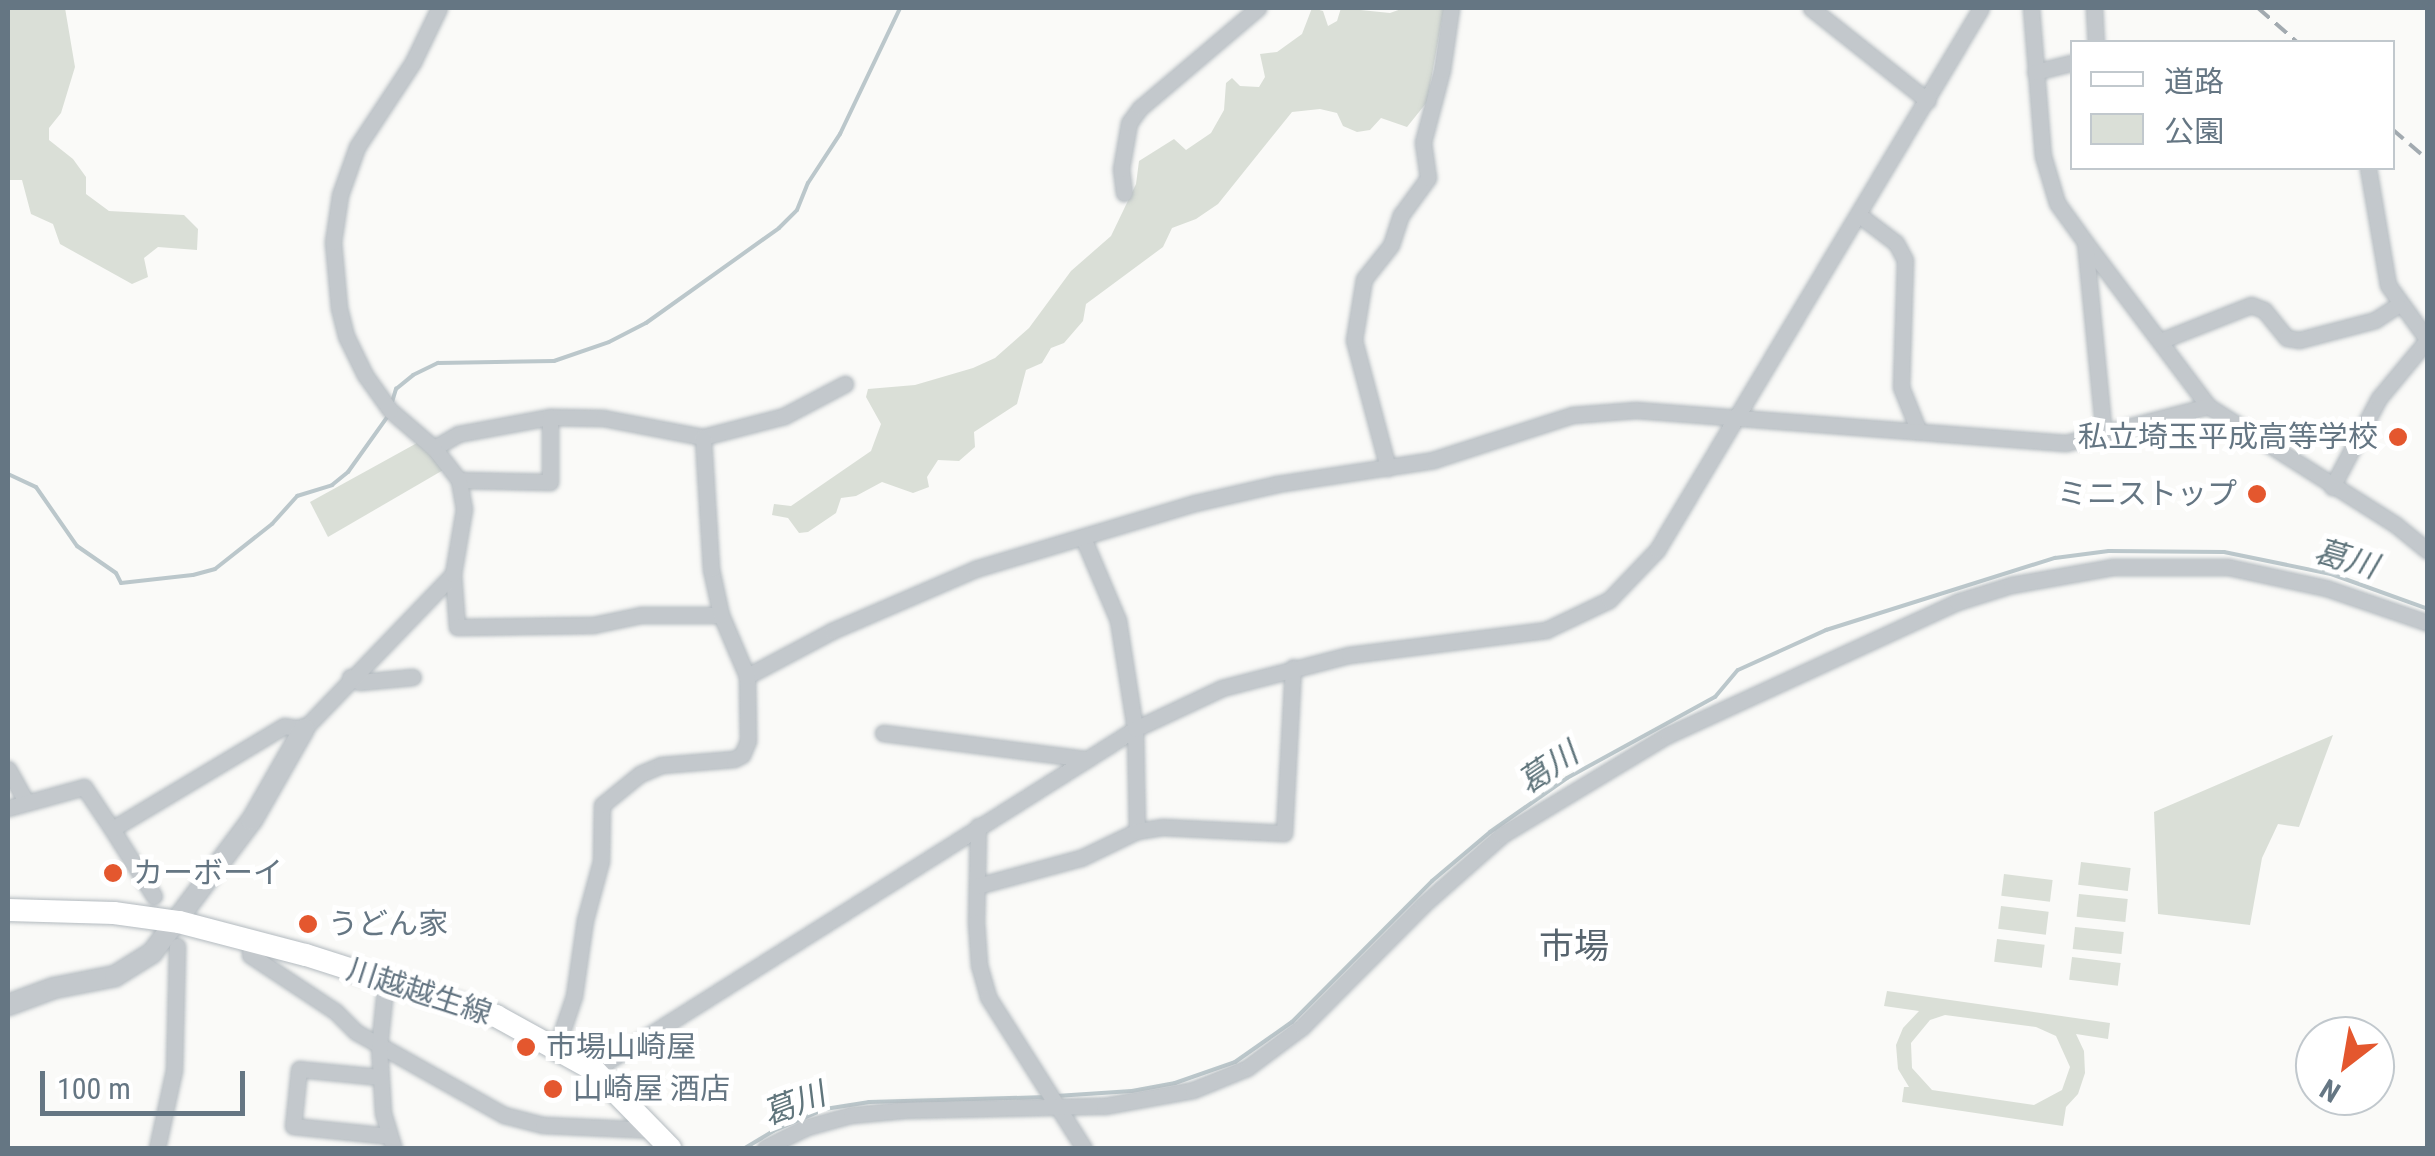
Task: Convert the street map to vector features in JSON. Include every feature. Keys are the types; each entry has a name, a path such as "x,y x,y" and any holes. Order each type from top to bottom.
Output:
{"main road":[{"name":"川越越生線","path":"8,910 114,913 179,922 252,940 496,1016 557,1046 594,1070 670,1148"}],"street":[{"path":"439,8 413,62 357,147 340,195 333,242 339,308 358,362 383,402 434,448 460,480 464,510 453,574 456,627 593,626 656,614 721,615"},
{"path":"1124,193 1121,169 1130,123 1140,108 1258,8"},
{"path":"1388,468 1354,340 1364,279 1391,245 1401,215 1428,178 1423,142 1442,70 1450,8"},
{"path":"1812,8 1928,101"},
{"path":"594,1070 1087,758 1222,688 1293,666 1348,655 1546,630 1592,610 1642,570 1740,417 1981,8"},
{"path":"2031,8 2042,156 2057,203 2085,242 2208,406 2396,526 2428,552"},
{"path":"2094,8 2096,40"},
{"path":"2035,72 2070,63"},
{"path":"2332,487 2379,398 2427,339 2398,305 2388,285 2368,170"},
{"path":"1859,215 1896,243 1905,260 1901,387 1919,432"},
{"path":"2085,242 2104,436"},
{"path":"2160,341 2251,305 2264,310 2287,338 2299,340 2375,320 2398,305"},
{"path":"434,448 458,434 550,417 603,418 702,437 784,416 846,384"},
{"path":"747,676 832,631 976,569 1084,540 1195,503 1276,484 1433,460 1534,424 1603,410 2066,443 2208,406"},
{"path":"460,480 550,482 550,417"},
{"path":"557,1046 574,996 585,920 601,861 602,805 621,785 662,765 734,760 742,755 748,741 747,676 721,615 711,569 702,437"},
{"path":"1084,540 1118,620 1135,730 1137,832"},
{"path":"765,1148 807,1128 851,1116 906,1110 1057,1109 1194,1090 1247,1068 1302,1027 1410,916 1502,835 1668,735 1956,602 2061,574 2113,567 2228,568 2326,588 2428,623"},
{"path":"8,1005 54,988 116,976 152,953 252,820 304,730 350,677 453,574"},
{"path":"977,886 1081,858 1137,832 1162,827 1284,832 1293,666"},
{"path":"350,677 360,682 413,676"},
{"path":"112,829 284,726 304,730"},
{"path":"884,733 1087,758"},
{"path":"8,770 26,801"},
{"path":"8,808 84,786 154,896"},
{"path":"978,826 978,965 988,997 1084,1148"},
{"path":"252,940 250,955 335,1011 378,1046 522,1122 654,1130"},
{"path":"157,1148 174,1070 176,946"},
{"path":"380,1077 299,1069 292,1126 391,1142 378,1046 386,980"}],"green space":[{"path":"8,8 65,8 75,67 61,113 49,128 49,140 73,159 86,177 86,194 109,211 184,215 198,229 197,250 158,247 144,258 148,277 132,284 60,244 53,224 31,214 22,180 8,180"},
{"path":"1312,8 1323,11 1328,26 1337,21 1341,8 1390,13 1404,8 1444,8 1427,102 1407,127 1381,118 1370,130 1357,132 1343,126 1337,113 1320,109 1292,112 1218,204 1196,219 1172,228 1163,247 1086,304 1083,321 1064,343 1051,348 1042,363 1026,370 1017,404 974,432 975,447 959,461 938,460 927,477 929,487 913,493 882,482 856,496 841,498 836,513 808,532 799,533 788,518 772,515 774,504 791,506 871,451 881,424 866,397 868,389 915,385 973,368 995,358 1029,328 1071,271 1111,236 1136,184 1139,161 1174,139 1186,150 1211,133 1224,110 1226,83 1232,78 1240,86 1259,87 1265,77 1260,54 1277,52 1302,34"},
{"path":"417,443 445,469 328,537 310,502"},
{"path":"2333,735 2299,827 2278,824 2262,858 2250,925 2158,914 2154,812"},
{"path":"2081,862 2131,868 2128,891 2078,885"},
{"path":"2004,874 2053,880 2050,902 2001,896"},
{"path":"2079,894 2128,899 2125,922 2077,917"},
{"path":"2001,906 2049,912 2046,935 1998,929"},
{"path":"2075,927 2124,932 2121,954 2073,949"},
{"path":"1997,939 2045,945 2042,968 1994,962"},
{"path":"2072,957 2121,963 2118,986 2069,980"},
{"path":"1887,991 2110,1023 2108,1039 2076,1034 2084,1051 2085,1073 2078,1094 2066,1107 2063,1126 1902,1102 1904,1087 1909,1087 1898,1069 1896,1045 1903,1028 1919,1011 1884,1006","holes":["1945,1015 2036,1027 2056,1036 2070,1067 2062,1090 2034,1105 1932,1090 1912,1068 1911,1043 1930,1020"]}],"waterway":[{"path":"392,402 396,389 438,363 554,361 609,342 646,323 779,228 797,210 808,183 840,134 900,8"},
{"path":"8,474 36,487 77,546 116,573 121,583 193,575 215,569 272,524 297,496 332,485 348,472 388,416"},
{"name":"葛川","path":"1056,1096 1132,1091 1175,1083 1235,1062 1292,1022 1432,881 1490,832 1567,778 1715,697 1738,670 1826,630 2055,558 2109,551 2224,552 2331,574 2428,609"},
{"name":"葛川","path":"745,1148 773,1131 825,1109 869,1102 1046,1097"}],"railway":[{"path":"2258,8 2295,40"},
{"path":"2395,132 2428,160"}],"place":[{"name":"私立埼玉平成高等学校","path":"2398,437"},
{"name":"ミニストップ","path":"2257,494"},
{"name":"カーボーイ","path":"113,873"},
{"name":"うどん家","path":"308,924"},
{"name":"市場山崎屋","path":"526,1047"},
{"name":"山崎屋 酒店","path":"553,1089"}],"district":[{"name":"市場","path":"1574,947"}]}
